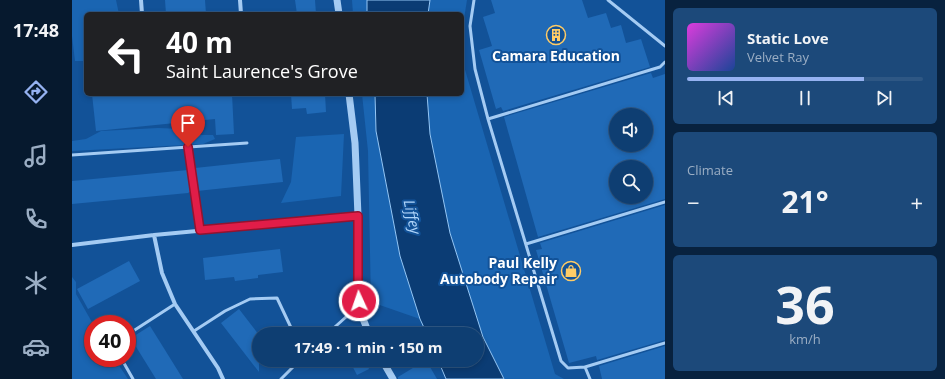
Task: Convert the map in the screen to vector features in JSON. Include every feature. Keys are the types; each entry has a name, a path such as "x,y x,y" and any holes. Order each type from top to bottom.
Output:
{"street":[{"path":"141,0 142,12"},
{"path":"240,0 241,12"},
{"path":"337,0 339,12"},
{"path":"349,96 356,143 358,291 361,313 366,327"},
{"path":"72,245 154,234 358,216"},
{"path":"154,234 162,273 175,304 218,368 223,379"},
{"path":"386,367 393,379"}],"lane":[{"path":"474,0 470,26 474,69 561,360 568,368 586,367 665,343"},
{"path":"608,0 665,46"},
{"path":"488,119 660,67 665,62"},
{"path":"72,155 246,142"},
{"path":"188,147 200,230"},
{"path":"526,244 665,202"},
{"path":"194,331 225,311 250,299 277,298 291,327"},
{"path":"136,330 175,304"},
{"path":"335,327 346,317 361,313"},
{"path":"126,367 133,379"},
{"path":"281,379 293,367"},
{"path":"586,367 590,379"}],"shaded area":[{"path":"72,0 116,0 119,12 84,12 84,61 75,61 72,36"},
{"path":"352,0 367,0 367,12 353,12"},
{"path":"430,0 467,0 464,19 464,12 428,12"},
{"path":"464,66 555,374 564,379 504,379 484,339 484,327 480,327 450,233 430,134 427,96 464,96"},
{"path":"362,96 375,96 376,131 400,256 420,319 371,302 368,151"},
{"path":"158,128 183,129 201,135 213,135 215,139 203,144 72,151 72,141 86,139 101,131"},
{"path":"344,134 341,196 281,203 291,182 296,137"},
{"path":"72,277 76,282 76,294 88,315 84,315 84,367 120,367 128,379 72,379"}],"water":[{"path":"367,0 430,0 428,12 367,12"},
{"name":"Liffey","path":"375,96 427,96 430,134 450,233 480,327 424,327 400,256 376,131"},
{"path":"484,339 504,379 446,379 441,367 484,367"}],"building":[{"path":"165,0 205,0 206,12 166,12"},
{"path":"295,0 315,0 316,12 297,12"},
{"name":"Camara Education","path":"491,0 582,0 588,18 606,13 611,28 621,25 626,43 641,39 650,67 503,111 501,107 496,109 479,50 492,46 483,17 495,13"},
{"path":"651,73 653,78 665,74 665,199 653,203 653,160 609,160 609,204 648,204 538,237 504,117"},
{"path":"92,96 232,96 234,134 216,135 215,119 96,131"},
{"path":"291,96 325,96 326,112 307,114 306,108 292,109"},
{"path":"280,159 283,182 197,191 195,168"},
{"path":"188,170 191,191 188,193 72,204 72,181"},
{"path":"665,205 665,340 597,360 596,356 569,363 536,250 542,249 540,243"},
{"path":"280,249 283,272 258,275 258,278 235,281 234,277 205,280 203,258"},
{"path":"129,261 140,281 88,309 77,289"},
{"path":"239,309 253,327 252,363 221,323"},
{"path":"150,326 183,379 156,379 136,346 136,335"},
{"path":"665,346 665,379 602,379 599,366"},
{"path":"353,367 368,367 369,369 357,375"},
{"path":"414,367 430,367 437,379 398,379 398,377"}],"place":[{"name":"Camara Education","path":"556,35"},
{"name":"Paul Kelly Autobody Repair","path":"571,271"}],"route":[{"path":"188,147 200,230 358,216 359,301"}]}
